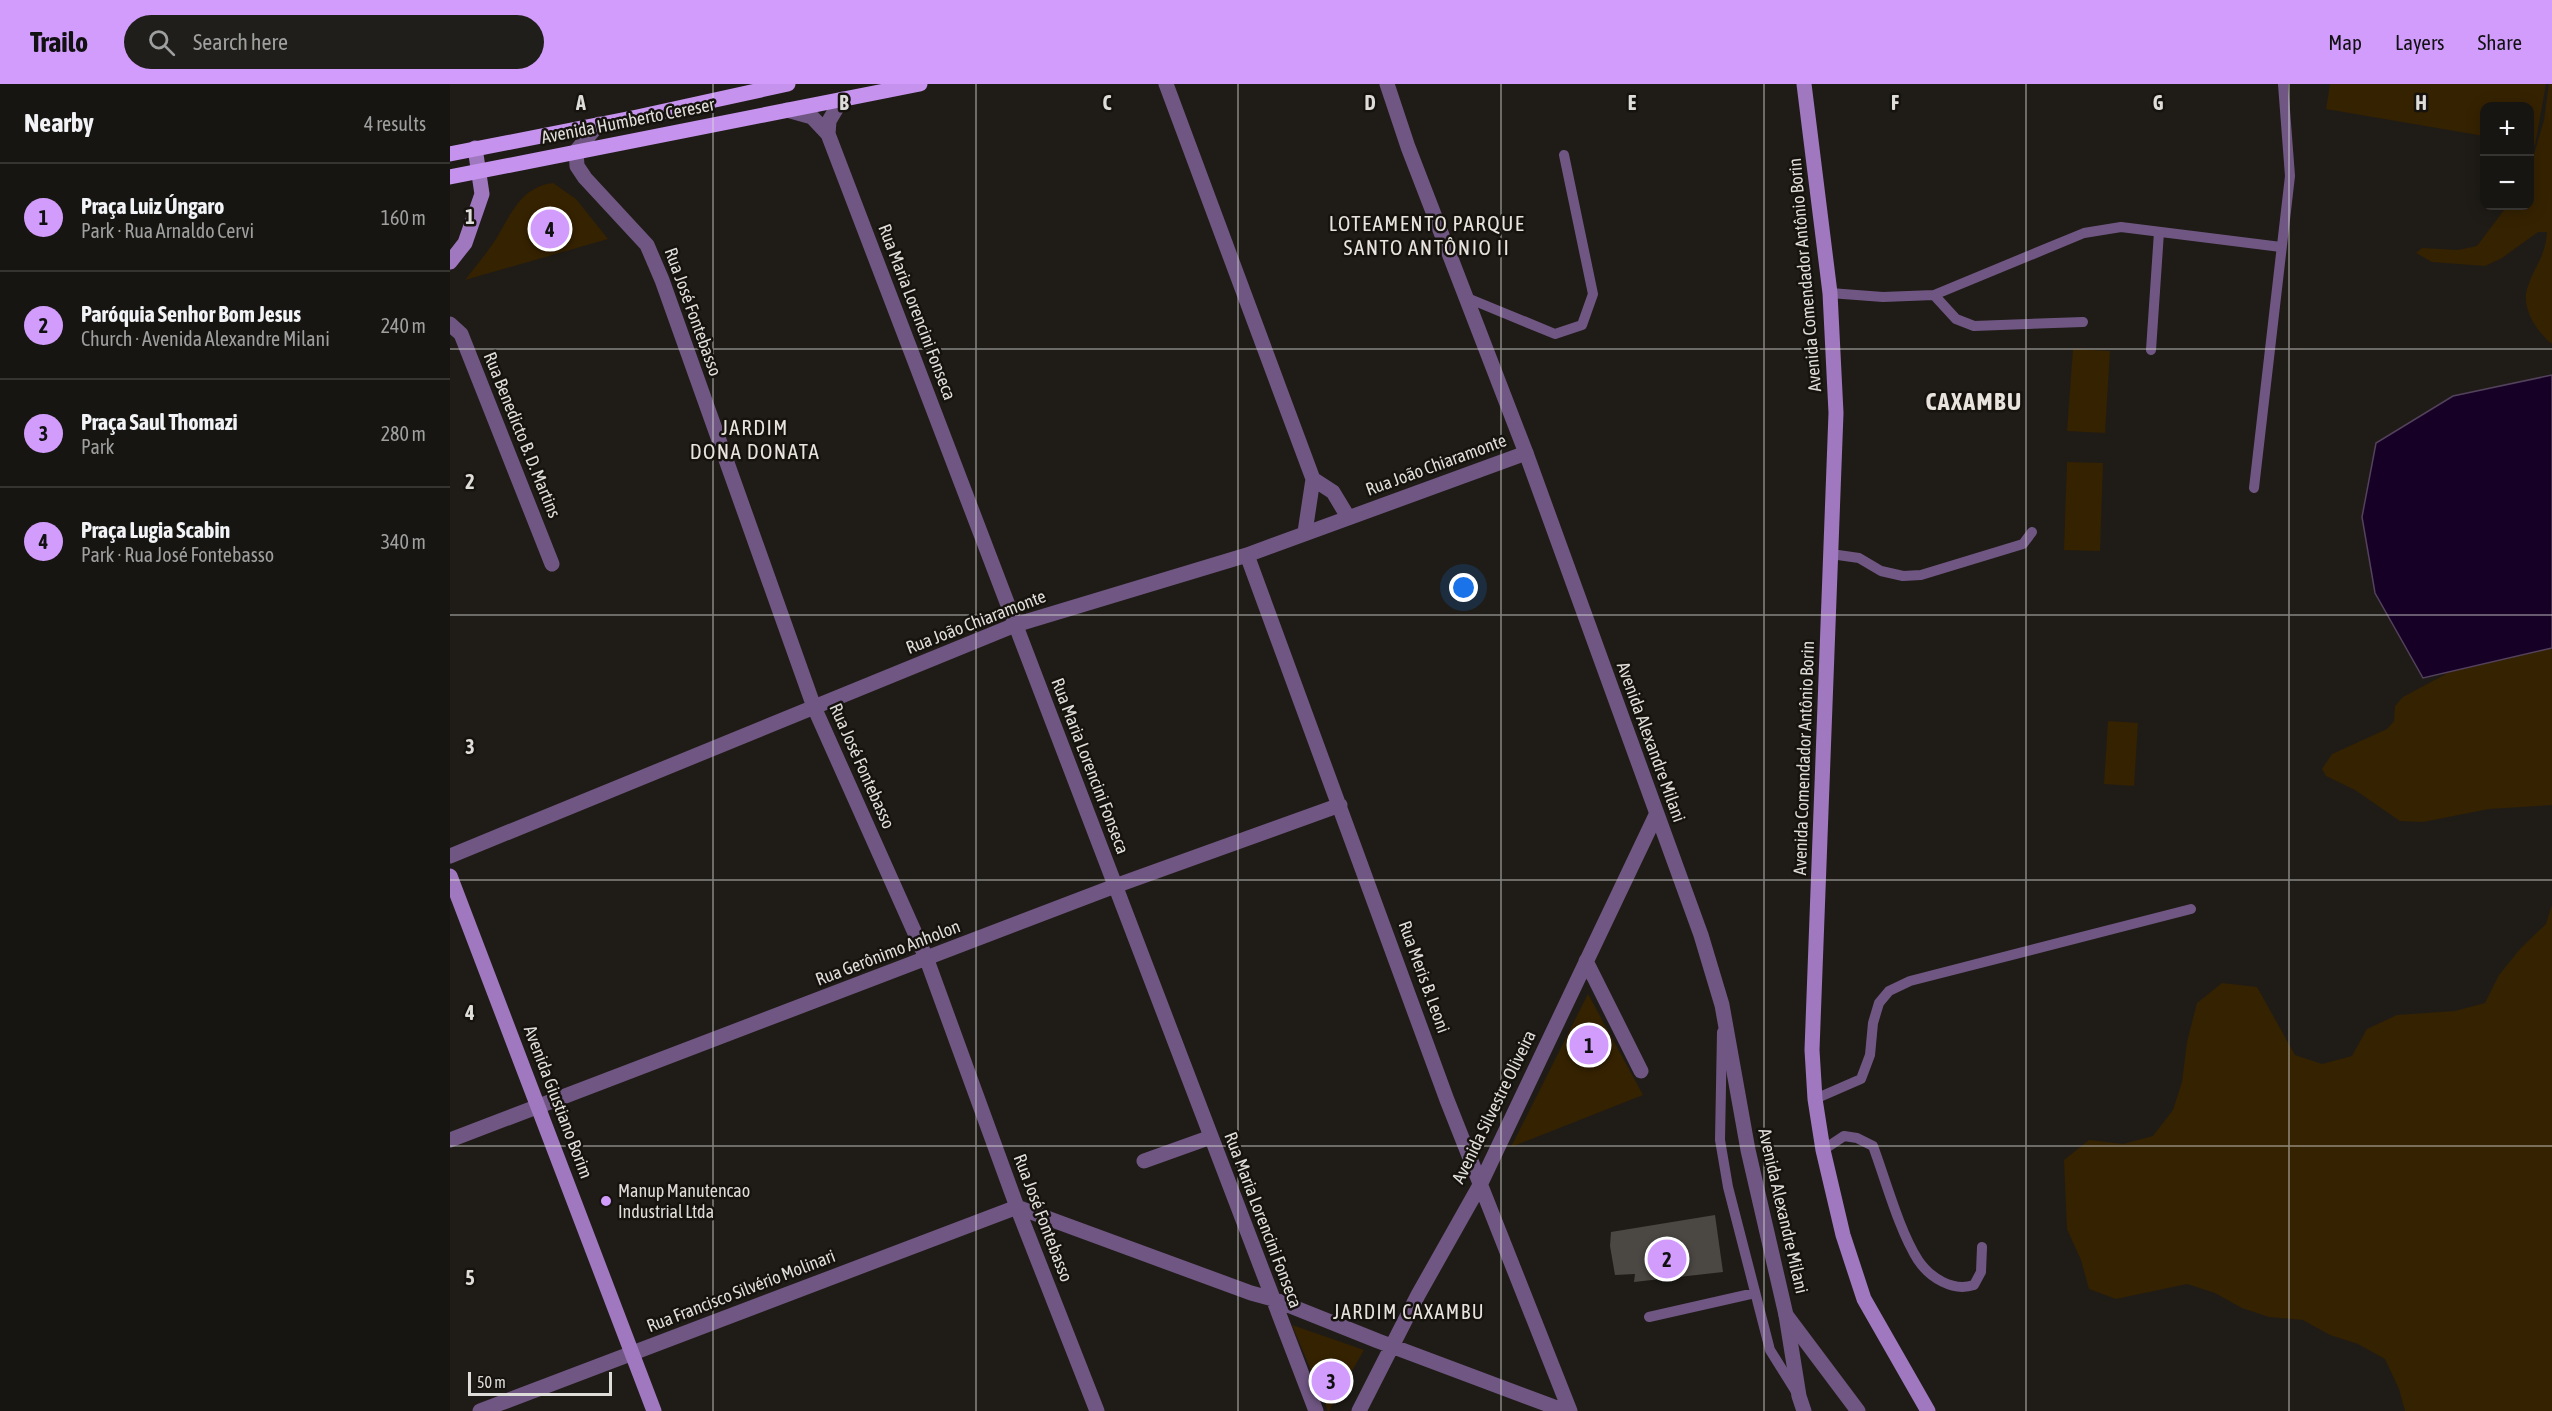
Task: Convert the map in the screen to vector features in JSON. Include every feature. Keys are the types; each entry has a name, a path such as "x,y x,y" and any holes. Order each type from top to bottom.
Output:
{"main road":[{"name":"Avenida Humberto Cereser","path":"450,154 788,84"},
{"name":"Avenida Humberto Cereser","path":"450,177 920,84"},
{"name":"Avenida Comendador Antônio Borin","path":"1804,84 1830,293 1836,413 1812,1050 1815,1099 1823,1150 1843,1235 1864,1299 1928,1411"},
{"path":"450,262 465,243 482,194 475,148"},
{"name":"Avenida Giustiano Borim","path":"450,876 540,1106 654,1411"}],"street":[{"path":"1166,84 1313,479 1305,532"},
{"name":"Avenida Alexandre Milani","path":"1387,84 1465,297 1526,453 1701,935 1722,1005 1748,1150 1786,1316 1858,1411"},
{"path":"828,134 829,121 842,99"},
{"name":"Rua Maria Lorencini Fonseca","path":"787,110 812,117 828,134 1316,1411"},
{"path":"576,151 599,124"},
{"name":"Rua José Fontebasso","path":"576,151 577,166 585,178 647,245 662,280 814,707 927,960 1017,1207 1097,1411"},
{"name":"Rua Benedicto B. D. Martins","path":"450,324 461,334 552,564"},
{"name":"Rua João Chiaramonte","path":"450,856 1016,625 1247,555 1526,453"},
{"path":"1313,479 1333,492 1348,517"},
{"name":"Rua Meris B. Leoni","path":"1247,555 1480,1185 1570,1411"},
{"name":"Rua Gerônimo Anholon","path":"450,1140 927,960 1115,886 1341,805"},
{"name":"Avenida Silvestre Oliveira","path":"1359,1411 1480,1185 1656,815"},
{"path":"1586,961 1641,1071"},
{"path":"1144,1161 1211,1137"},
{"path":"1017,1207 1273,1299 1565,1411"},
{"name":"Rua Francisco Silvério Molinari","path":"480,1411 1017,1207"},
{"path":"1786,1316 1799,1396 1804,1411"}],"lane":[{"path":"2254,488 2290,176 2283,84"},
{"path":"1465,297 1555,334 1582,325 1593,294 1564,155"},
{"path":"1830,293 1883,297 1934,296 2084,233 2121,227 2281,247"},
{"path":"2151,350 2159,232"},
{"path":"1934,296 1956,319 1974,326 2083,322"},
{"path":"1831,554 1859,558 1881,571 1903,576 1921,575 2023,544 2032,532"},
{"path":"1815,1099 1861,1079 1870,1055 1873,1023 1879,1003 1889,991 1910,981 2191,909"},
{"path":"1722,1005 1720,1140 1728,1187 1770,1350 1799,1396"},
{"path":"1823,1150 1844,1136 1857,1138 1873,1146 1905,1232 1919,1261 1935,1277 1955,1287 1974,1285 1981,1272 1982,1247"},
{"path":"1649,1317 1755,1293"}],"shaded area":[{"path":"2330,84 2546,84 2535,145 2534,102 2480,102 2480,135 2326,109"},
{"path":"2549,84 2552,84 2552,344 2535,325 2526,302 2528,286 2542,254 2547,232 2538,232 2502,258 2485,266 2432,262 2416,253 2422,248 2458,250 2477,246 2504,210 2534,210 2534,154 2544,120"},
{"path":"553,183 576,199 608,239 465,280 492,244 518,203 533,190"},
{"path":"2073,349 2110,351 2105,433 2067,431"},
{"path":"2552,375 2552,648 2423,678 2375,593 2362,517 2376,443 2453,396"},
{"path":"2067,462 2103,463 2100,551 2064,550"},
{"path":"2552,635 2552,805 2489,809 2423,822 2400,821 2355,790 2326,776 2322,769 2332,754 2387,729 2394,721 2395,706 2403,697 2444,675 2479,646"},
{"path":"2108,721 2138,723 2134,786 2104,784"},
{"path":"2552,905 2552,1411 2405,1411 2399,1389 2385,1359 2358,1344 2330,1335 2303,1320 2269,1317 2242,1308 2215,1293 2187,1284 2116,1299 2089,1289 2081,1260 2067,1229 2064,1160 2089,1140 2123,1144 2153,1136 2173,1110 2182,1082 2187,1042 2197,1003 2222,983 2257,987 2295,1055 2322,1064 2352,1056 2367,1029 2397,1015 2455,1011 2485,1003 2499,975 2520,949 2546,924"},
{"path":"1588,994 1643,1095 1511,1147"},
{"path":"1292,1325 1364,1350 1329,1411 1328,1411"}],"building":[{"path":"1715,1215 1723,1272 1634,1282 1635,1274 1615,1275 1610,1246 1611,1232"}],"place":[{"name":"Praça Lugia Scabin","path":"550,229"},
{"name":"Praça Luiz Úngaro","path":"1589,1045"},
{"name":"Manup Manutencao Industrial Ltda","path":"606,1201"},
{"name":"Paróquia Senhor Bom Jesus","path":"1667,1259"},
{"name":"Praça Saul Thomazi","path":"1331,1381"}],"district":[{"name":"LOTEAMENTO PARQUE SANTO ANTÔNIO II","path":"1427,236"},
{"name":"CAXAMBU","path":"1974,402"},
{"name":"JARDIM DONA DONATA","path":"755,440"},
{"name":"JARDIM CAXAMBU","path":"1409,1312"}]}
